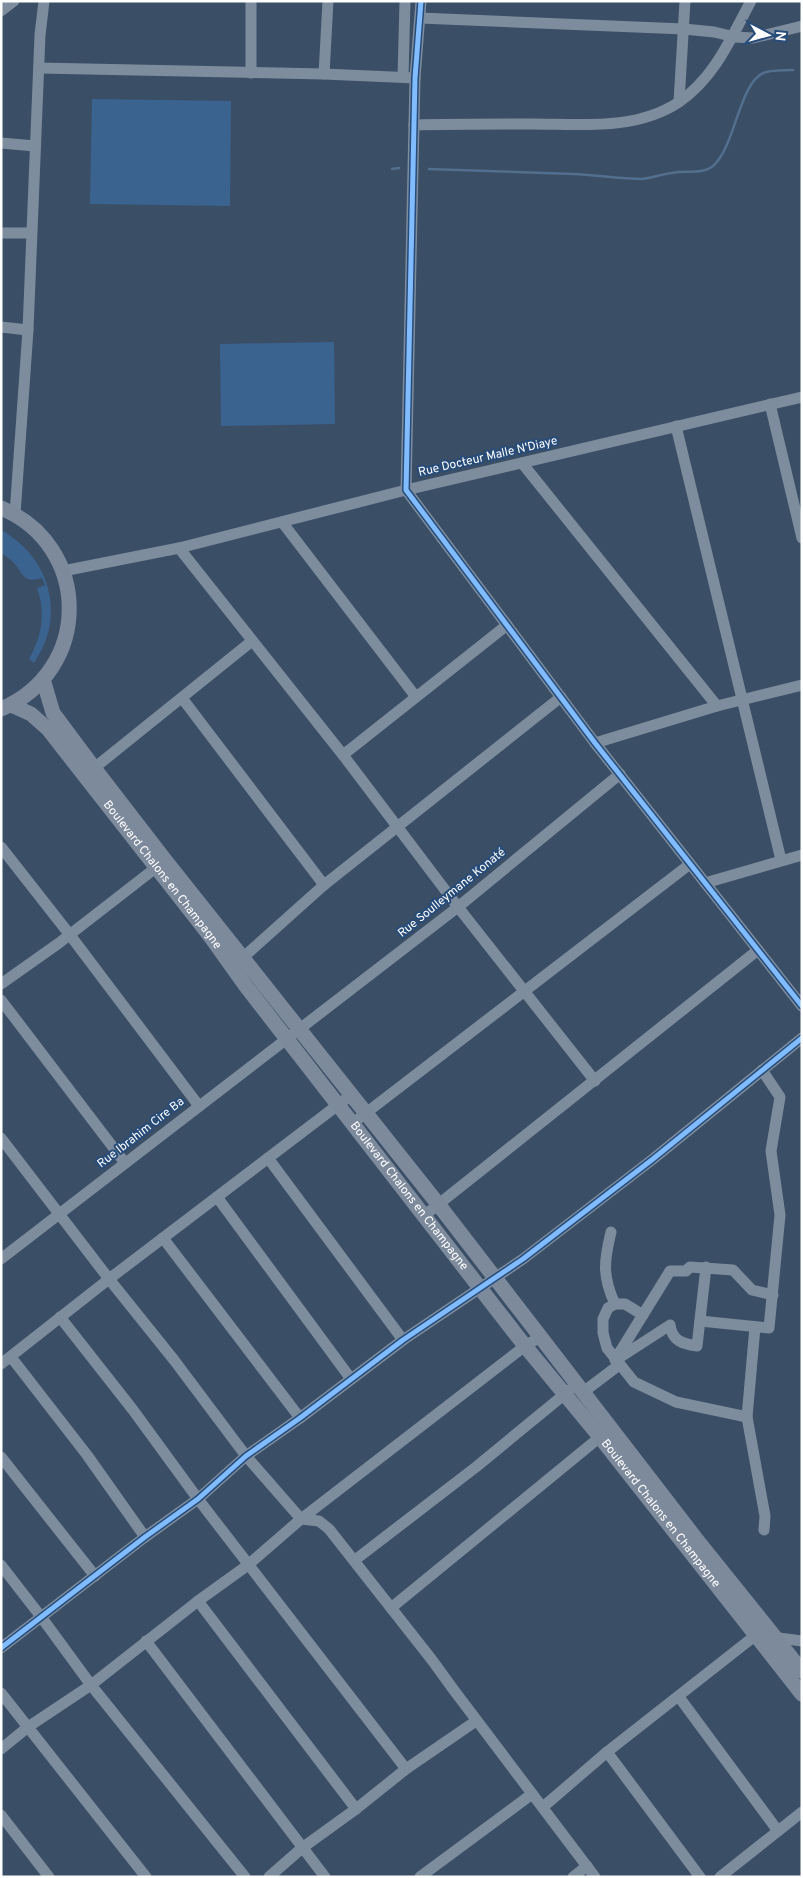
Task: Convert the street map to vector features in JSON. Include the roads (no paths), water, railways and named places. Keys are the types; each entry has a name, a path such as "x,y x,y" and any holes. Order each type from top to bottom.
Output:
{"main road":[{"path":"1,508 15,514 30,524 42,536 53,551 63,571 69,596 68,626 60,654 43,679 25,696 6,707"},
{"name":"Boulevard Chalons en Champagne","path":"43,679 53,713 90,772 293,1034 338,1104 426,1215 525,1346 574,1390"},
{"name":"Boulevard Chalons en Champagne","path":"6,707 31,714 90,772"},
{"name":"Boulevard Chalons en Champagne","path":"293,1034 351,1095 438,1204 540,1337 606,1435 802,1694"},
{"name":"Boulevard Chalons en Champagne","path":"606,1435 802,1671"}],"street":[{"path":"1,11 14,1"},
{"path":"15,514 28,330 35,146 44,1"},
{"path":"251,1 251,73"},
{"path":"324,74 328,1"},
{"path":"405,1 409,78 414,125 406,490 595,743 802,1006"},
{"path":"409,78 420,18 421,1"},
{"path":"679,102 685,1"},
{"path":"414,125 619,123 655,114 679,102 704,79 721,59 751,1"},
{"path":"420,18 684,29 753,38 802,26"},
{"path":"39,68 324,74 409,78"},
{"path":"1,143 35,146"},
{"path":"1,233 31,233"},
{"path":"1,327 28,330"},
{"name":"Rue Docteur Malle N'Diaye","path":"63,571 179,548 406,490 802,397"},
{"path":"770,404 802,538"},
{"path":"676,426 781,860"},
{"path":"522,463 717,706"},
{"path":"282,522 416,698"},
{"path":"179,548 344,755 458,907 595,1082"},
{"path":"344,755 507,625"},
{"path":"90,772 252,641"},
{"path":"595,743 741,699 802,685"},
{"path":"238,962 324,885 561,697"},
{"path":"182,698 324,885"},
{"name":"Rue Soulleymane Konaté","path":"293,1034 458,907 620,774"},
{"path":"1,847 70,935 198,1106"},
{"path":"705,883 802,855"},
{"path":"1,984 70,935 161,863"},
{"path":"353,1124 690,864"},
{"path":"426,1215 758,950"},
{"path":"1,1000 125,1163"},
{"name":"Rue Ibrahim Cire Ba","path":"1,1259 293,1034"},
{"path":"1,1648 145,1537 198,1499 246,1456 300,1418 403,1340 480,1287 495,1279 653,1159 802,1038"},
{"path":"700,1322 769,1328 780,1215 771,1151 780,1097 762,1070"},
{"path":"1,1364 109,1279 351,1095"},
{"path":"1,1138 174,1360 246,1456 301,1519 319,1521 329,1529 354,1560 432,1660 595,1877"},
{"path":"268,1158 403,1340"},
{"path":"217,1197 351,1379"},
{"path":"611,1232 606,1254 605,1277 615,1304"},
{"path":"163,1238 300,1418"},
{"path":"617,1363 670,1271 686,1271 690,1267 733,1270 752,1290 772,1295"},
{"path":"354,1560 574,1390 617,1363 670,1325 671,1333 682,1344 697,1346 706,1267"},
{"path":"643,1315 625,1304 615,1304 608,1308 603,1319 603,1333 607,1348 634,1382 676,1402 747,1417"},
{"path":"60,1317 406,1769"},
{"path":"755,1327 747,1417 766,1516 764,1530"},
{"path":"1,1749 28,1727 91,1685 198,1601 248,1565 301,1519 525,1346 540,1337"},
{"path":"11,1357 87,1456 145,1537"},
{"path":"391,1608 606,1435"},
{"path":"1,1457 95,1576"},
{"path":"1,1565 91,1685 245,1877"},
{"path":"198,1601 356,1809"},
{"path":"543,1807 607,1752 756,1635 802,1641"},
{"path":"146,1641 325,1877"},
{"path":"1,1693 146,1877"},
{"path":"679,1697 778,1831"},
{"path":"269,1877 302,1848 356,1809 406,1769 476,1721"},
{"path":"607,1752 700,1877"},
{"path":"420,1877 532,1794"},
{"path":"720,1877 802,1812"},
{"path":"1,1815 49,1877"},
{"path":"573,1877 587,1866"}],"waterway":[{"path":"429,169 574,174 642,179 677,172 709,169 721,157 743,100 757,78 766,72 793,70"},
{"path":"392,169 399,168"}]}
